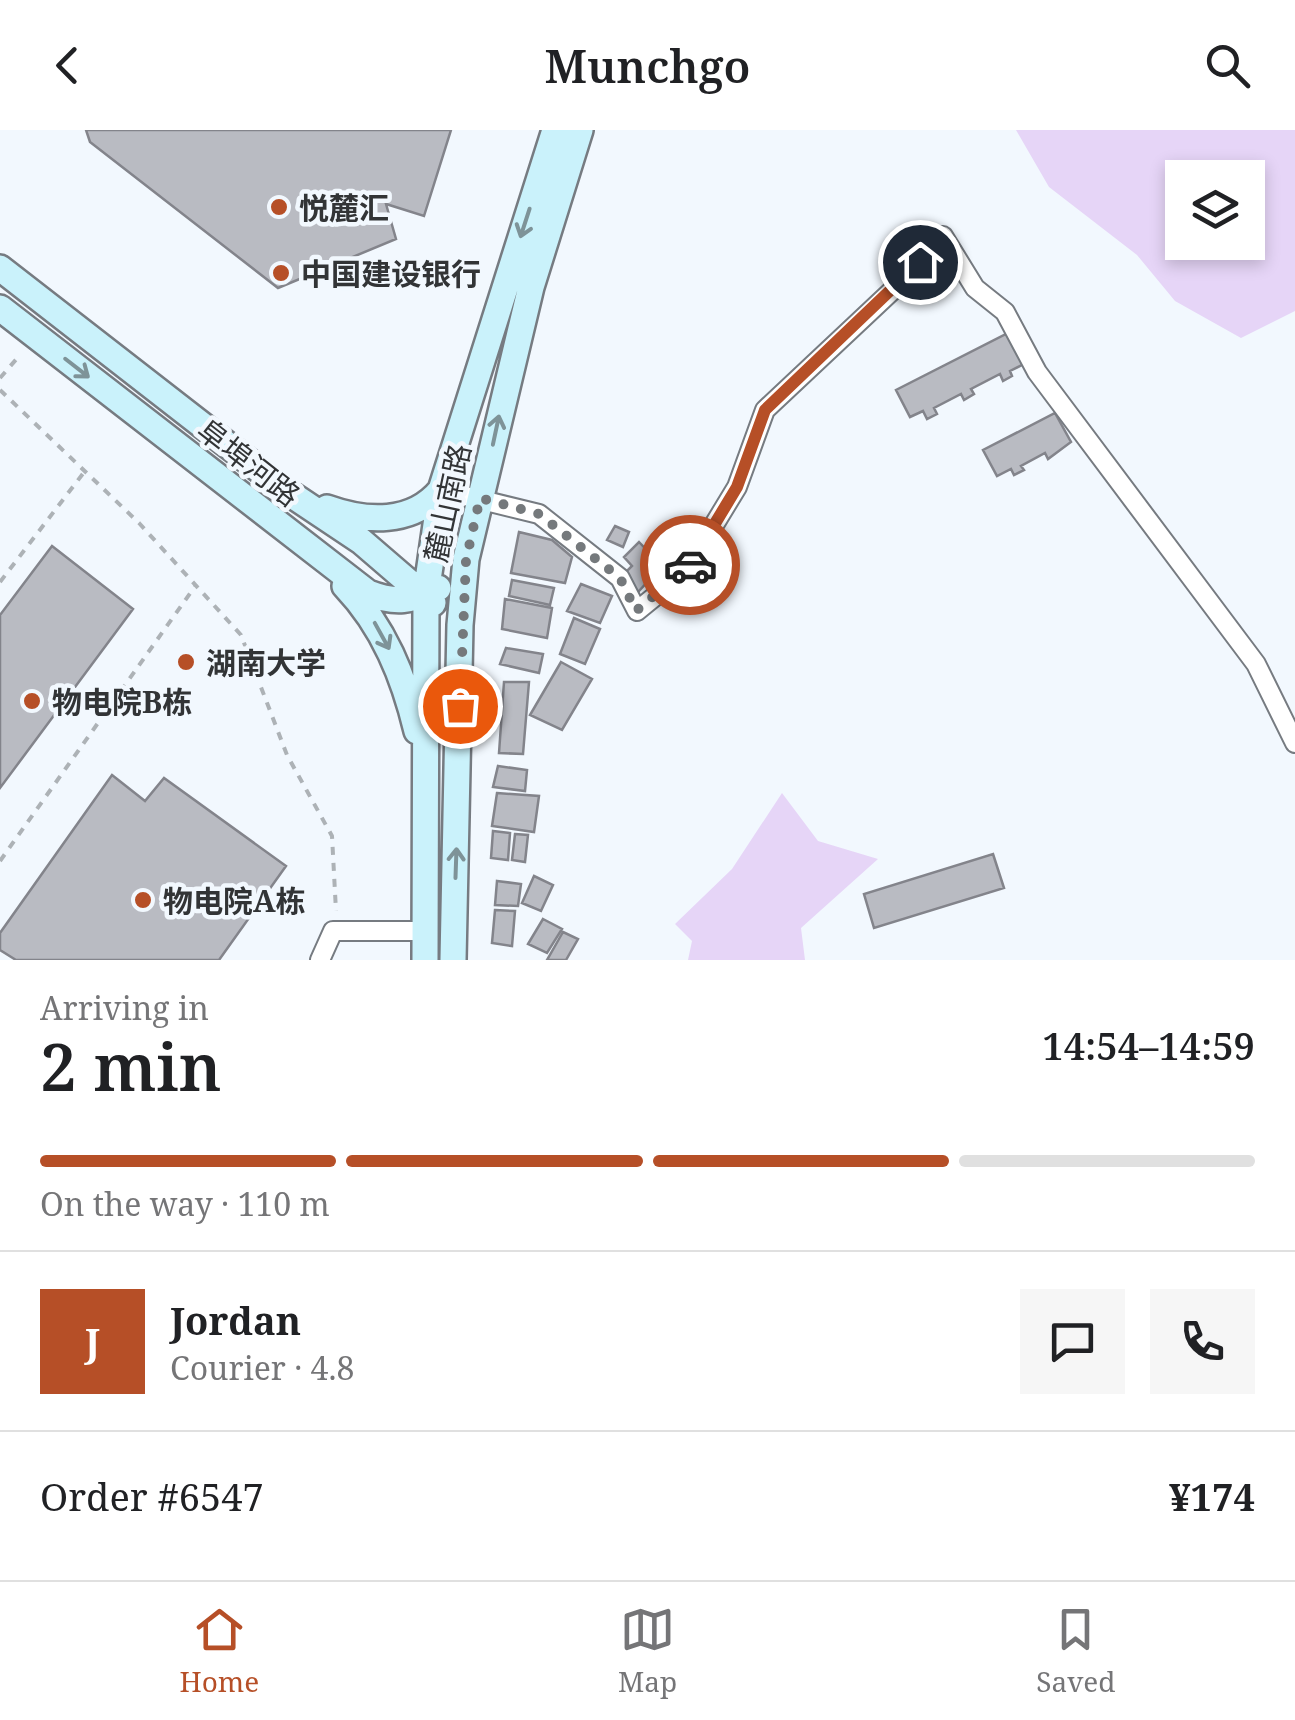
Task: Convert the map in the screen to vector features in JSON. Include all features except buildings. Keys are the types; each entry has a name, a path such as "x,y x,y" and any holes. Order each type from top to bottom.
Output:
{"main road":[{"name":"麓山南路","path":"428,804 426,594 442,490 554,130"},
{"name":"麓山南路","path":"452,960 466,560 530,287 580,130"},
{"path":"0,268 426,594 445,620 460,661"},
{"name":"阜埠河路","path":"0,308 321,560 390,601 408,602 426,594"},
{"path":"292,495 364,519 413,511 432,502 442,490"},
{"path":"321,560 381,632 406,686 428,804 425,960"},
{"path":"426,594 457,575 466,560"}],"street":[{"path":"442,490 539,514 620,578 636,611 686,571 737,487 765,410 896,287 943,236 975,288 1005,312 1037,372 1256,664 1295,743"},
{"path":"320,960 333,931 425,931"}],"path":[{"path":"0,378 36,336"},
{"path":"0,390 85,471 241,635 287,756 332,836 338,898 333,931"},
{"path":"0,582 85,471"},
{"path":"0,862 196,585"}],"shaded area":[{"path":"1016,130 1295,130 1295,311 1241,338 1175,301 1137,255 1049,187"},
{"path":"782,793 818,841 878,859 801,928 805,960 688,960 692,941 675,924 732,869"}],"way so far":[{"path":"460,706 460,625 466,560 480,498 539,514 620,578 636,611 690,565"}],"place":[{"name":"悦麓汇","path":"279,207"},
{"name":"中国建设银行","path":"281,273"},
{"name":"湖南大学","path":"186,662"},
{"name":"物电院B栋","path":"32,701"},
{"name":"物电院A栋","path":"143,900"}],"route":[{"path":"690,565 737,487 765,410 920,262"}]}
